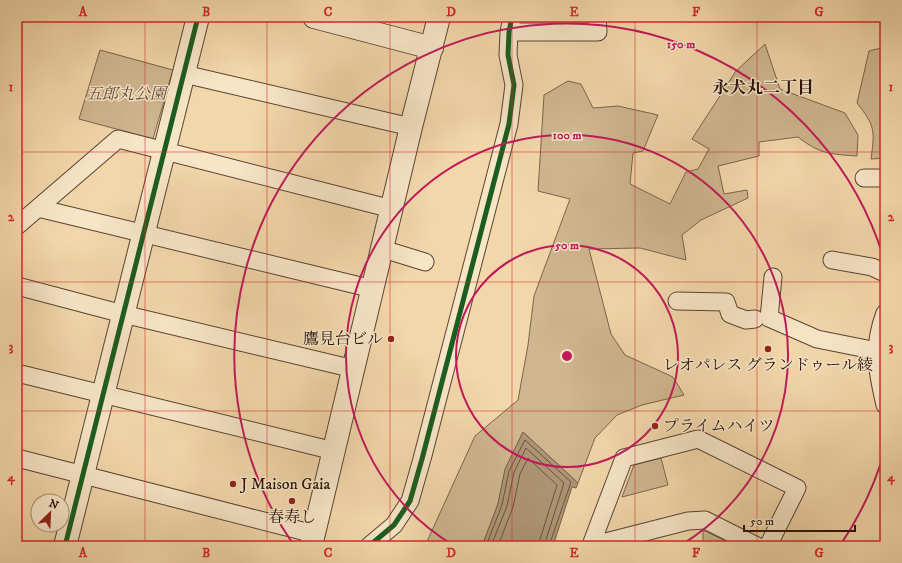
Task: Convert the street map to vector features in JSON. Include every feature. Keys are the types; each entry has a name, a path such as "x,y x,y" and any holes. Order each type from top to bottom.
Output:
{"street":[{"path":"65,546 198,17"},
{"path":"314,17 345,21 432,48"},
{"path":"17,458 83,475 313,540 411,127 439,17"},
{"path":"369,546 394,525 410,501 422,459 509,124 514,85 508,55 511,24 598,32 597,17"},
{"path":"184,74 411,127"},
{"path":"17,226 118,139 164,152 392,209"},
{"path":"864,178 885,178"},
{"path":"38,208 373,289"},
{"path":"383,249 425,262"},
{"path":"832,260 872,267 885,273"},
{"path":"773,278 769,318 817,339 877,351"},
{"path":"17,286 123,314 354,369"},
{"path":"677,301 726,302 730,314 746,320 755,319"},
{"path":"885,313 878,330 876,367 885,405"},
{"path":"17,373 334,451"},
{"path":"590,546 624,458 698,439 797,488 768,546"},
{"path":"590,546 688,521 704,520 758,546"}],"green space":[{"path":"765,44 780,89 845,113 858,135 857,156 839,155 825,152 813,147 798,137 759,142 759,156 718,166 724,194 747,190 748,198 701,220 682,235 686,260 640,248 589,249 611,334 625,355 673,377 684,395 642,405 617,415 595,438 578,483 523,432 505,471 498,504 482,546 425,546 475,436 518,400 528,345 534,296 570,199 538,191 544,95 568,81 581,84 593,108 618,106 658,115 643,151 633,153 630,184 670,204 686,172 698,169 709,149 692,139 736,71"},
{"path":"885,47 885,158 871,159 873,141 872,129 867,117 857,103 869,51"},
{"name":"五郎丸公園","path":"100,50 173,70 153,139 79,119"},
{"path":"661,458 668,485 622,497 634,465"},
{"path":"703,530 736,546 703,546"}],"water":[{"path":"523,432 578,483 576,488 572,487 553,546 482,546 498,504 505,469"}],"cycle path":[{"path":"65,546 198,17"},
{"path":"369,546 394,525 410,501 422,459 509,124 514,85 508,55 509,32 512,17"}],"place":[{"name":"鷹見台ビル","path":"391,339"},
{"name":"レオパレス グランドゥール綾","path":"768,349"},
{"name":"プライムハイツ","path":"655,426"},
{"name":"J Maison Gaia","path":"233,484"},
{"name":"春寿し","path":"292,501"}],"district":[{"name":"永犬丸二丁目","path":"763,88"}]}
